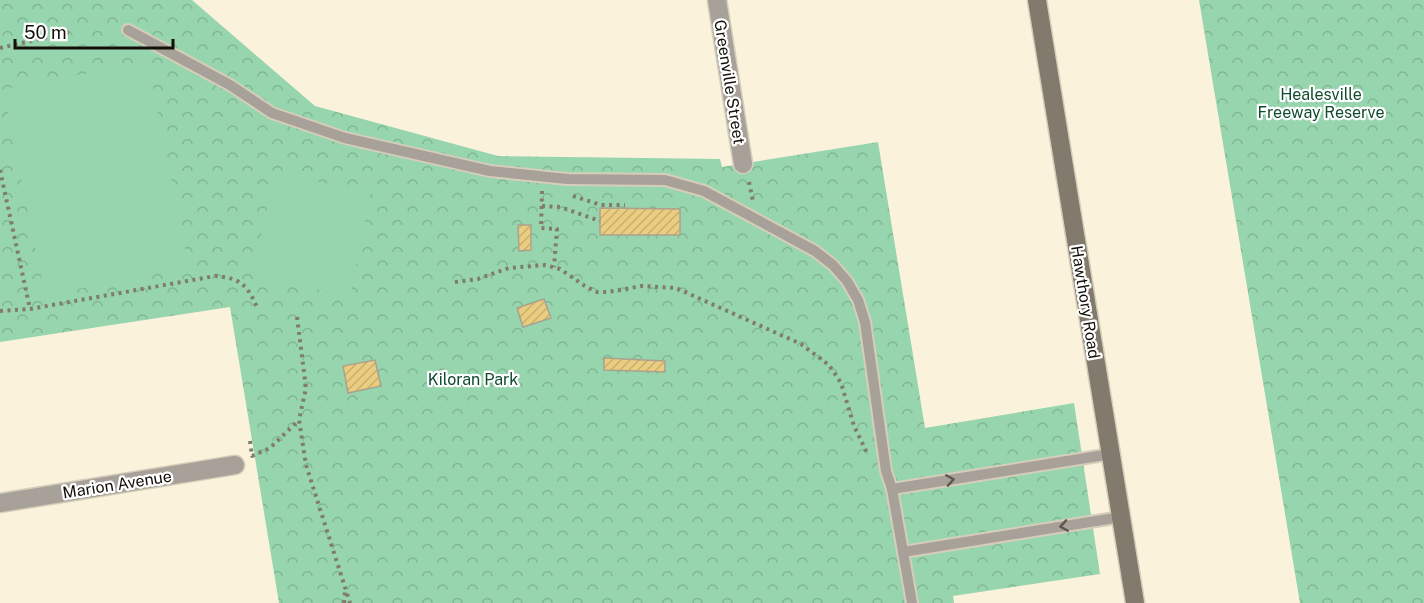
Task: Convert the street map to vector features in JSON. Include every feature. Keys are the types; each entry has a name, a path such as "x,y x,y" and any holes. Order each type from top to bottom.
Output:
{"main road":[{"name":"Hawthory Road","path":"1037,0 1135,603"}],"street":[{"name":"Greenville Street","path":"717,0 743,164"},
{"name":"Marion Avenue","path":"0,503 235,465"}],"lane":[{"path":"128,30 230,85 272,113 345,138 490,171 576,179 665,180 704,191 814,251 833,265 847,281 858,300 865,322 885,471 892,489 912,603"},
{"path":"892,489 1111,454"},
{"path":"903,552 1121,517"}],"path":[{"path":"0,48 70,32"},
{"path":"743,164 758,220"},
{"path":"0,170 30,309"},
{"path":"542,191 541,228 557,229 554,268"},
{"path":"571,195 601,205 625,205"},
{"path":"542,206 560,207 600,221"},
{"path":"454,282 478,279 509,268 544,265 560,269 597,292 642,286 676,288 801,344 833,369 845,393 861,442 872,460 885,471"},
{"path":"0,311 30,309 215,276 228,277 249,289 258,310"},
{"path":"297,317 306,388 299,420 306,465 350,603"},
{"path":"250,441 252,456 270,448 299,420"},
{"path":"344,603 346,589"}],"green space":[{"name":"Kiloran Park","path":"0,0 192,0 315,106 498,156 720,159 722,167 878,142 925,428 1074,403 1100,574 953,596 954,603 279,603 230,307 0,342"},
{"name":"Healesville Freeway Reserve","path":"1199,0 1424,0 1424,603 1300,603"},
{"path":"148,62 189,268 45,295 3,89"},
{"path":"274,174 371,191 350,297 253,276"}],"building":[{"path":"600,208 680,209 680,235 600,235"},
{"path":"518,225 531,225 531,250 519,251"},
{"path":"544,299 551,318 523,327 517,308"},
{"path":"604,358 665,361 665,372 604,370"},
{"path":"375,360 381,386 348,393 343,366"}]}
